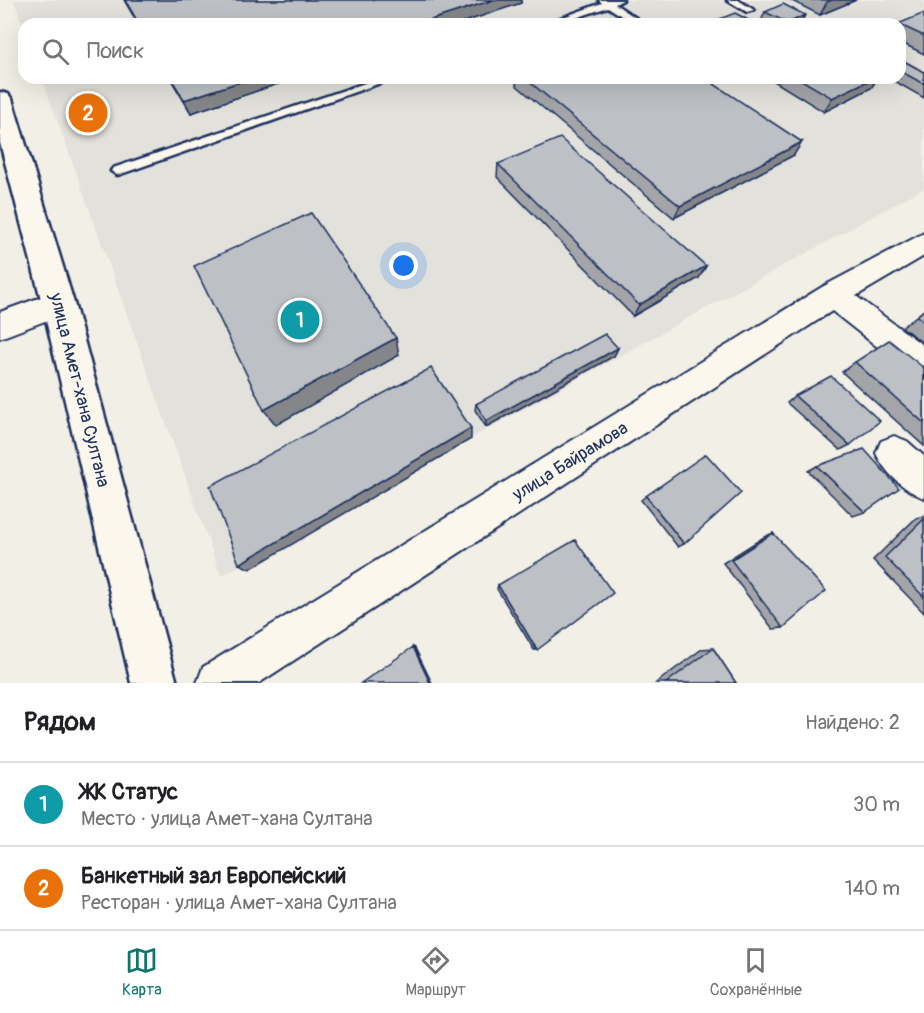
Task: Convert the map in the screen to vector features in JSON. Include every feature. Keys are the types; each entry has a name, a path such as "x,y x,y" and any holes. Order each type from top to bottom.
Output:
{"main road":[{"name":"улица Амет-хана Султана","path":"0,99 6,145 58,303 154,683"}],"street":[{"name":"улица Байрамова","path":"219,683 833,295 924,243"},
{"path":"833,295 924,365"},
{"path":"0,325 58,303"},
{"path":"894,453 924,480"}],"lane":[{"path":"565,18 606,2 619,0"},
{"path":"731,0 750,10"},
{"path":"606,2 631,18"},
{"path":"117,171 372,84"}],"shaded area":[{"path":"14,0 924,0 924,188 221,576 44,84 906,84 906,18 20,18"}],"building":[{"path":"125,0 493,0 437,18 136,18"},
{"path":"783,4 805,15 799,18 778,18 765,12"},
{"path":"735,13 745,18 722,18"},
{"path":"924,15 924,36 906,28 906,21"},
{"path":"906,62 924,72 924,84 906,74"},
{"path":"175,84 233,84 184,100"},
{"path":"532,84 714,84 802,142 680,206"},
{"path":"808,84 861,84 832,98"},
{"path":"560,138 706,266 639,305 498,164"},
{"path":"311,213 396,338 264,410 194,266"},
{"path":"924,310 924,322 917,316"},
{"path":"605,334 618,348 486,421 476,404"},
{"path":"889,340 924,368 924,423 855,362"},
{"path":"431,368 471,428 239,564 210,486"},
{"path":"831,376 880,421 850,445 795,396"},
{"path":"864,449 899,488 865,512 817,466"},
{"path":"706,454 741,493 684,544 646,496"},
{"path":"924,519 924,597 885,557"},
{"path":"773,533 826,591 783,628 731,560"},
{"path":"575,540 613,593 537,650 498,585"},
{"path":"413,647 430,683 361,683"},
{"path":"713,648 736,683 666,683"}],"place":[{"name":"Банкетный зал Европейский","path":"88,113"},
{"name":"ЖК Статус","path":"300,320"}]}
